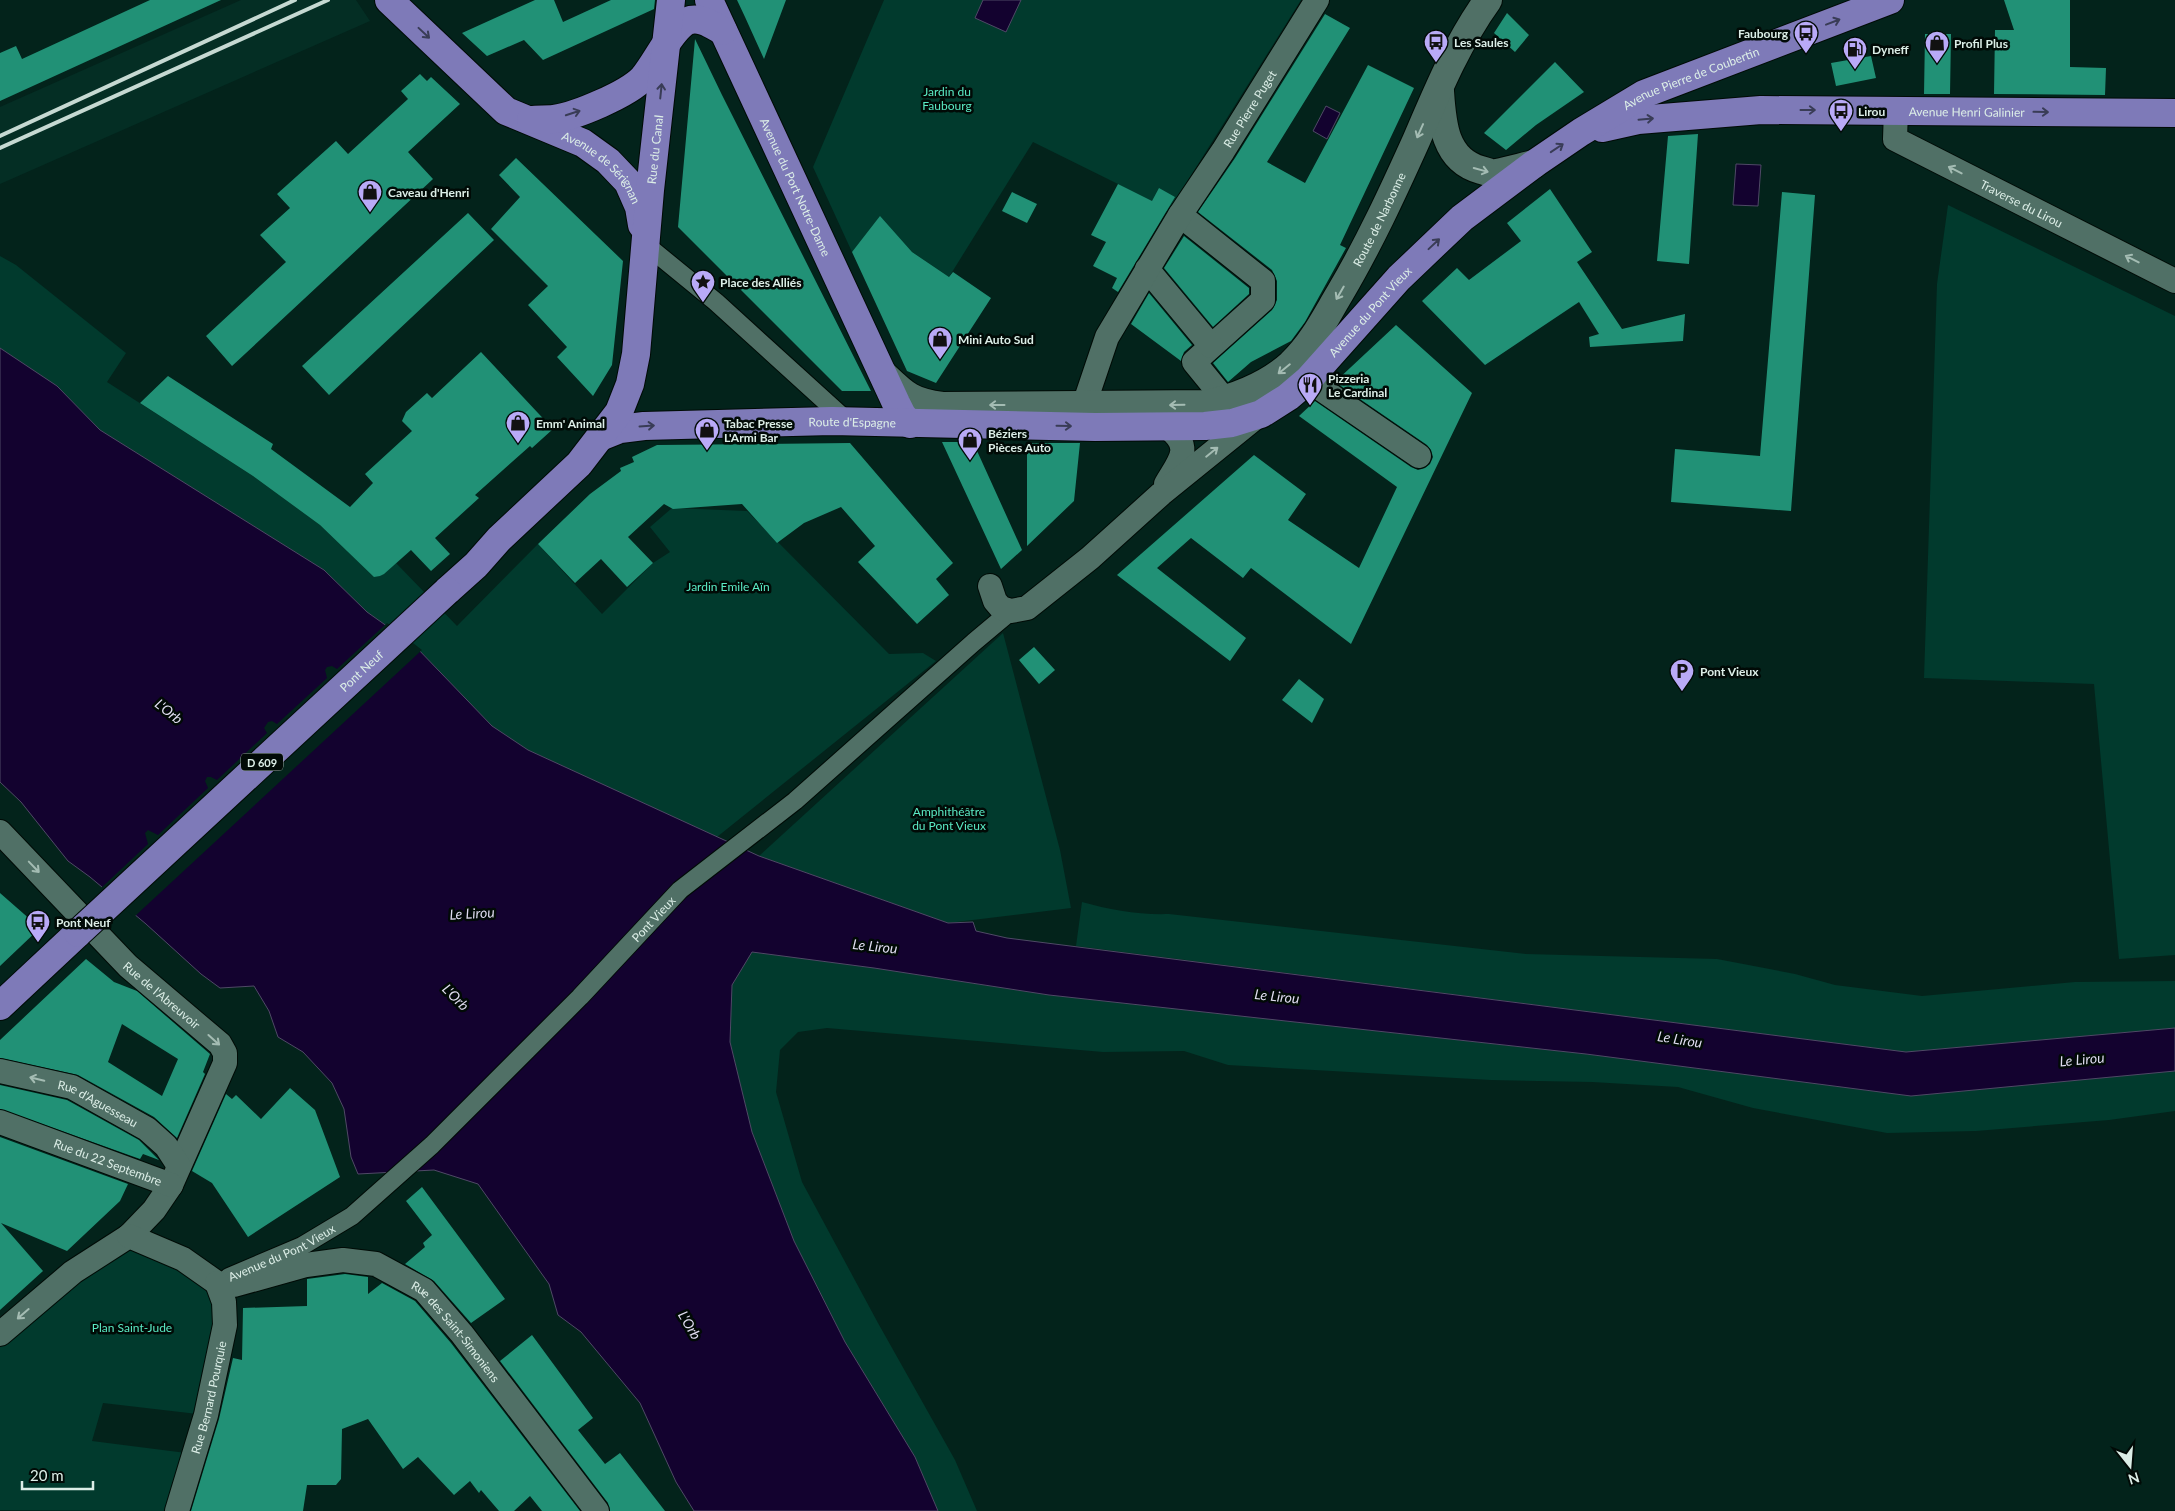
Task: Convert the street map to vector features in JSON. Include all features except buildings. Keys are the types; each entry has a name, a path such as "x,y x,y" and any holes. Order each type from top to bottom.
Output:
{"main road":[{"name":"Avenue de Sérignan","path":"389,0 506,111 583,143 608,161 628,182 639,208 645,244"},
{"path":"665,47 671,0"},
{"name":"Avenue du Port Notre-Dame","path":"709,0 882,374 902,414 910,424"},
{"name":"Route de Narbonne","path":"1225,400 1270,380 1290,365 1317,333 1360,258 1401,174 1456,52 1488,0"},
{"name":"Avenue Pierre de Coubertin","path":"1581,132 1644,94 1890,0"},
{"name":"Rue du Canal","path":"600,437 619,412 630,384 636,354 637,326 665,47 675,30 688,20 704,21 723,31"},
{"name":"Avenue de Sérignan","path":"525,120 555,119 611,100 642,79 665,47"},
{"path":"1440,87 1442,126 1448,142 1456,155 1472,168 1494,174 1534,164"},
{"name":"Avenue Henri Galinier","path":"1581,132 1638,120 1761,110 2175,113"},
{"name":"Avenue du Pont Vieux","path":"1261,414 1288,397 1308,380 1399,278 1462,218 1534,164 1581,132"},
{"name":"Avenue du Port Notre-Dame","path":"882,374 904,394 921,403 942,406 1084,405"},
{"path":"1084,405 1181,405 1207,404 1225,400"},
{"name":"Route d'Espagne","path":"600,437 620,429 644,426 847,421 910,424 1205,426 1232,423 1261,414"},
{"name":"Pont Neuf","path":"0,1006 476,565 499,538 579,464 600,437"}],"street":[{"name":"Rue Pierre Puget","path":"1084,405 1108,337 1147,269 1317,0"},
{"name":"Traverse du Lirou","path":"1896,110 1895,139 2175,281"},
{"path":"1180,215 1264,281 1263,300 1194,362 1225,400"},
{"path":"645,244 716,302 847,421"},
{"path":"1147,269 1211,346"},
{"path":"1308,380 1420,456"},
{"name":"Avenue du Pont Vieux","path":"974,642 1011,611 1027,608 1034,603 1090,558 1160,494 1261,414"},
{"name":"Avenue du Pont Vieux","path":"1160,494 1183,452 1182,443 1178,435 1167,427"},
{"path":"990,586 995,602 1001,608 1011,611"},
{"name":"Pont Vieux","path":"352,1216 446,1131 580,997 680,890 795,801 974,642"},
{"name":"Rue de l'Abreuvoir","path":"0,832 128,966 220,1044 225,1053 222,1070 175,1176"},
{"name":"Rue d'Aguesseau","path":"0,1071 72,1087 148,1129 166,1146 175,1176"},
{"name":"Rue du 22 Septembre","path":"0,1122 175,1176 154,1210 129,1236"},
{"name":"Avenue du Pont Vieux","path":"217,1283 302,1246 352,1216"},
{"path":"0,1334 85,1264 129,1236 183,1259 217,1283"},
{"name":"Rue des Saint-Simoniens","path":"255,1280 306,1265 342,1260 376,1264 424,1290 462,1334 598,1511"},
{"name":"Avenue du Pont Vieux","path":"217,1283 234,1285 255,1280"},
{"name":"Rue Bernard Pourquie","path":"177,1511 206,1415 225,1325 224,1302 217,1283"}],"shaded area":[{"path":"241,0 356,0 370,21 0,184 0,107"}],"green space":[{"name":"Jardin du Faubourg","path":"884,0 1301,0 1168,212 1118,184 1033,142 949,277 912,252 880,217 852,252 813,167"},
{"path":"1948,205 2175,316 2175,955 2119,959 2094,684 1924,678 1937,284"},
{"name":"Jardin Emile Aïn","path":"0,256 16,265 126,353 107,382 253,476 320,525 374,576 380,576 396,563 457,626 538,544 602,614 653,563 670,552 650,527 672,508 747,511 889,654 923,653 936,661 717,837 528,750 492,726 415,646 367,612 324,570 100,430 57,386 0,348"},
{"name":"Amphithéâtre du Pont Vieux","path":"1003,633 1060,850 1071,908 948,923 759,856"},
{"path":"1082,902 1136,913 1169,914 1526,954 1717,959 1795,974 1835,985 1922,996 2075,982 2175,981 2175,1028 1906,1052 1076,946"},
{"path":"752,952 874,968 1049,995 1586,1054 1911,1096 2175,1071 2175,1111 2109,1120 1976,1131 1887,1133 1753,1108 1678,1087 1592,1082 1491,1080 1228,1065 1184,1051 1103,1052 827,1028 798,1032 780,1050 776,1092 802,1182 955,1460 977,1511 938,1511 915,1457 845,1342 794,1241 752,1132 730,1042 732,985"},
{"name":"Plan Saint-Jude","path":"129,1236 217,1283 206,1415 103,1403 92,1441 194,1454 177,1511 0,1510 0,1337"}],"water":[{"path":"983,0 1021,0 1006,32 975,18"},
{"path":"1326,106 1340,113 1327,139 1313,131"},
{"path":"1736,164 1761,165 1758,206 1733,205"},
{"path":"0,348 57,386 100,430 324,570 367,612 415,646 492,726 528,750 759,856 948,923 973,922 976,931 1007,938 1906,1052 2175,1028 2175,1071 1911,1096 1586,1054 1049,995 874,968 752,952 732,985 730,1042 752,1132 794,1241 845,1342 915,1457 938,1511 694,1511 676,1482 640,1403 581,1332 558,1315 549,1284 478,1184 434,1170 358,1174 351,1157 344,1109 332,1083 303,1052 278,1037 269,1011 254,986 220,988 201,974 146,924 68,861 21,802 0,782"}],"pier":[{"name":"Pont Neuf","path":"387,623 422,650 134,917 100,889 148,844 145,833 148,830 158,835 208,788 205,781 207,777 217,780 267,733 264,728 268,722 272,721 277,724 327,678 325,670 327,667 332,666 337,669"}],"railway":[{"path":"0,136 295,0"},
{"path":"0,148 328,0"}],"place":[{"name":"Faubourg","path":"1806,54"},
{"name":"Les Saules","path":"1436,63"},
{"name":"Profil Plus","path":"1937,64"},
{"name":"Dyneff","path":"1855,70"},
{"name":"Lirou","path":"1841,132"},
{"name":"Caveau d'Henri","path":"370,213"},
{"name":"Place des Alliés","path":"703,303"},
{"name":"Mini Auto Sud","path":"940,360"},
{"name":"Pizzeria Le Cardinal","path":"1310,406"},
{"name":"Emm' Animal","path":"518,444"},
{"name":"Tabac Presse L'Armi Bar","path":"707,451"},
{"name":"Béziers Pièces Auto","path":"970,461"},
{"name":"Pont Vieux","path":"1682,692"},
{"name":"Pont Neuf","path":"38,943"}],"water label":[{"name":"L'Orb","path":"169,711"},
{"name":"Le Lirou","path":"472,913"},
{"name":"Le Lirou","path":"875,946"},
{"name":"Le Lirou","path":"1277,996"},
{"name":"L'Orb","path":"456,997"},
{"name":"Le Lirou","path":"1680,1039"},
{"name":"Le Lirou","path":"2082,1059"},
{"name":"L'Orb","path":"690,1325"}]}
